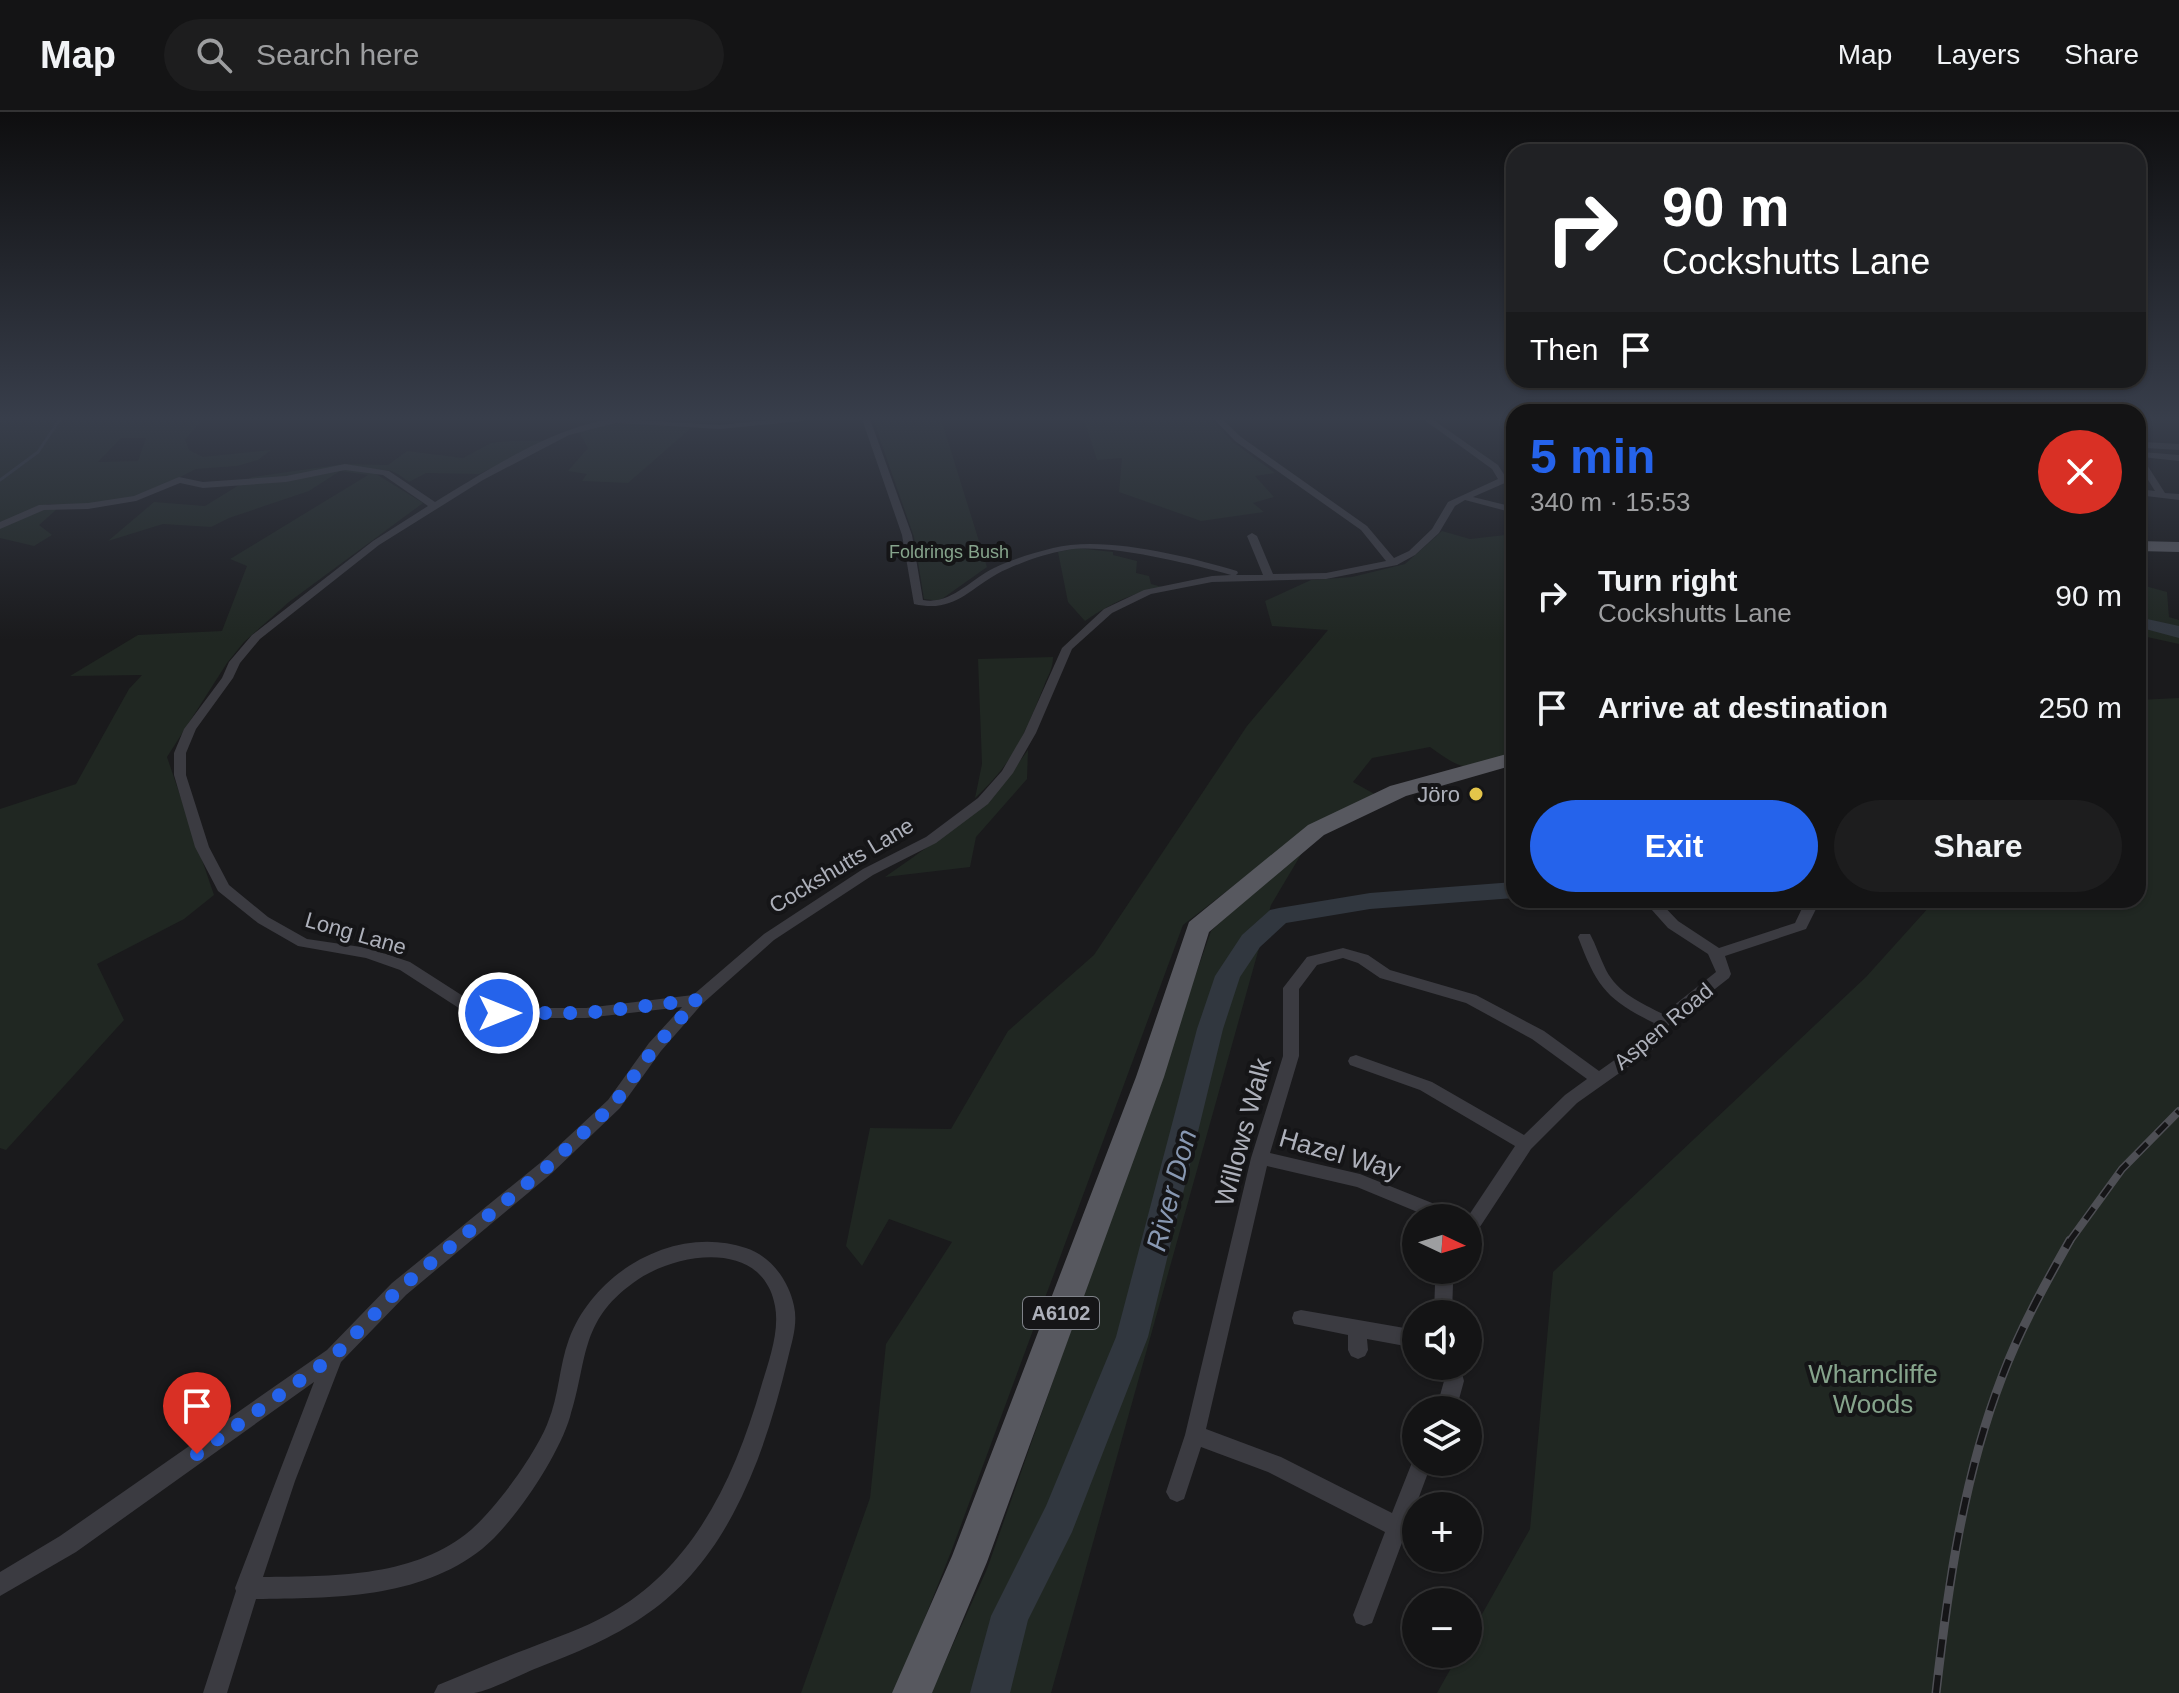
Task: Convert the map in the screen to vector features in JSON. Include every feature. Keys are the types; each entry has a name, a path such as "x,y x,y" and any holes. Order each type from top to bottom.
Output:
{"main road":[{"path":"2146,546 2179,547"},
{"name":"A6102","path":"912,1693 968,1562 1144,1092 1198,928 1316,830 1398,791 1506,760"}],"street":[{"path":"0,526 42,507 88,506 150,493"},
{"path":"415,493 434,506"},
{"name":"Long Lane","path":"457,493 357,557 256,637 235,662 190,729 180,753 180,775 202,847 223,888 263,920 303,943 368,953 405,966 473,1010 586,1013 697,1000"},
{"path":"892,493 907,535 918,602 929,606 948,603 995,572 1077,546 1146,555 1243,576"},
{"path":"1314,493 1364,528 1393,563 1412,553 1436,531 1451,504 1474,493"},
{"path":"2146,493 2179,497"},
{"path":"1464,497 1506,508"},
{"path":"1252,536 1269,576"},
{"name":"Cockshutts Lane","path":"0,1585 68,1544 334,1356 399,1289 546,1168 614,1104 655,1047 697,1000 780,929 868,872 931,840 983,801 1007,773 1030,733 1067,648 1117,605 1148,592 1243,576 1326,576 1393,563"},
{"name":"Aspen Road","path":"1482,1208 1525,1144 1571,1099 1646,1046 1664,1021 1724,974 1723,960 1710,946 1675,926 1658,908"},
{"path":"1717,954 1801,926 1809,908"},
{"path":"1585,937 1603,982 1622,1000 1664,1021"},
{"name":"Willows Walk","path":"1177,1492 1195,1435 1260,1158 1291,1056 1291,988 1312,961 1343,953 1363,959 1385,974 1471,999 1538,1035 1599,1079"},
{"path":"1356,1061 1426,1086 1525,1144"},
{"name":"Hazel Way","path":"1260,1158 1360,1181 1417,1204"},
{"path":"246,1588 374,1583 406,1576 473,1542 501,1511 559,1424 584,1322 614,1288 643,1266 694,1250 727,1250 748,1256 760,1264 774,1280 785,1303 787,1322 749,1456 735,1494 714,1531 659,1594 630,1614 598,1632 476,1687 446,1693"},
{"path":"1301,1318 1402,1337"},
{"path":"1357,1329 1358,1350"},
{"path":"215,1693 246,1588 289,1463 334,1356"},
{"path":"1195,1435 1274,1464 1396,1526"},
{"path":"1364,1615 1416,1476"}],"green space":[{"path":"0,493 148,493 89,505 48,504 0,524"},
{"path":"226,493 304,493 211,527 163,524 108,541 154,502 205,506"},
{"path":"339,493 406,493 423,503 289,602 244,642 227,663 167,757 214,895 184,919 97,964 124,1020 6,1150 0,1148 0,809 76,784 129,689 142,675 70,676 138,635 222,631 247,566 230,559"},
{"name":"Foldrings Bush","path":"899,493 964,493 987,567 939,601 924,599 914,537"},
{"path":"1121,493 1270,493 1274,497 1253,503 1264,512 1201,521"},
{"path":"45,509 57,509 39,525 52,535 34,546 0,538 0,528"},
{"path":"1442,531 1470,539 1506,535 1506,756 1470,767 1454,762 1430,747 1372,758 1353,782 1378,796 1308,828 1183,925 951,1552 895,1693 801,1693 870,1498 886,1344 952,1242 889,1219 862,1266 846,1246 870,1128 951,1129 1008,1031 1094,955 1247,726 1328,630 1272,626 1265,601 1311,580 1352,577 1405,564"},
{"path":"1077,548 1113,552 1113,555 1137,561 1136,573 1149,576 1151,584 1162,587 1122,600 1085,621 1068,602 1058,552"},
{"path":"2146,586 2167,592 2169,617 2179,620 2179,644 2146,637"},
{"path":"1053,657 1050,672 1017,746 1000,772 975,798 982,764 978,659"},
{"name":"Wharncliffe Woods","path":"2179,698 2179,1693 1437,1693 1451,1668 1482,1668 1482,1614 1530,1529 1553,1272 1866,977 1928,908 2146,908 2146,700"},
{"path":"1028,750 1027,779 976,837 970,867 885,877 981,804"},
{"path":"1309,841 1271,905 1051,1693 931,1693 987,1569 1211,931"}],"waterway":[{"name":"River Don","path":"2146,624 2179,632"},
{"name":"River Don","path":"990,1693 1010,1616 1059,1519 1132,1337 1210,1029 1228,976 1251,941 1279,916 1370,901 1506,891"}],"railway":[{"path":"2069,1242 2122,1169 2179,1111"},
{"path":"1936,1693 1959,1533 1988,1415 2017,1342 2070,1240"}],"place":[{"name":"Jöro","path":"1476,794"}],"route":[{"path":"197,1454 334,1356 399,1289 546,1168 614,1104 655,1047 697,1000 586,1013 499,1013"}]}
